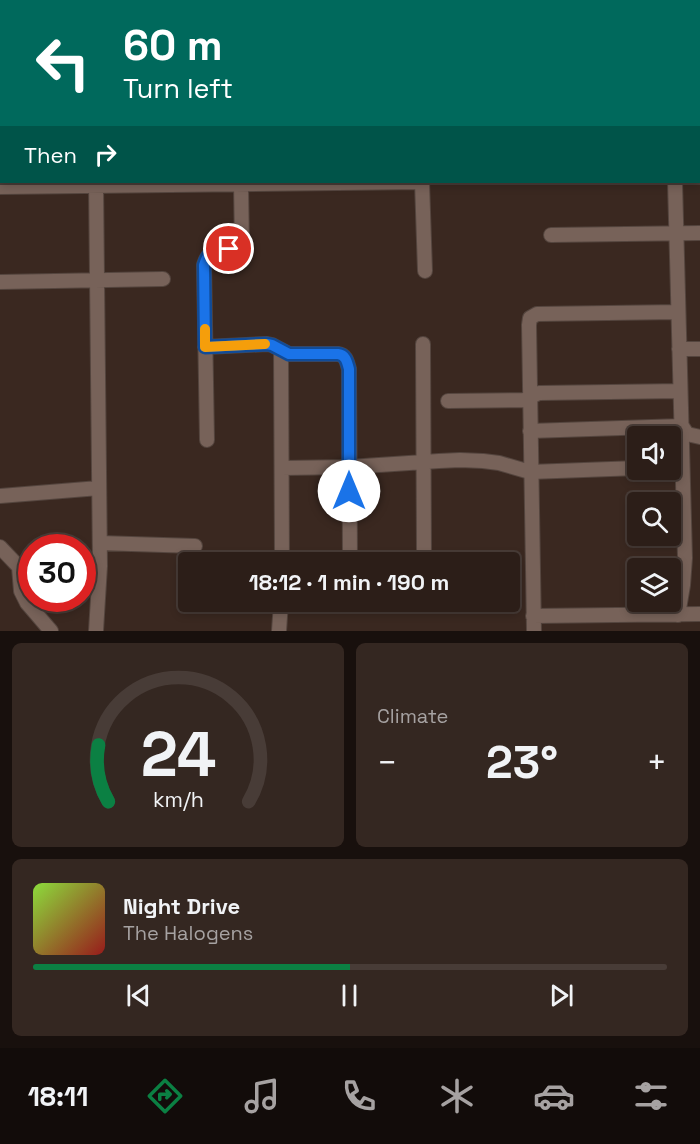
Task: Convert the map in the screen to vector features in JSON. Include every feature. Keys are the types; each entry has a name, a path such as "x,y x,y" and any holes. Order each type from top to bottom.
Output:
{"street":[{"path":"0,187 96,184 331,183"},
{"path":"422,183 424,271"},
{"path":"675,183 681,426 687,434 700,437"},
{"path":"96,184 100,543 96,631"},
{"path":"207,440 204,265 208,255 215,250 242,247 240,184"},
{"path":"551,235 700,233"},
{"path":"0,282 163,279"},
{"path":"534,631 529,398 530,318 534,315 678,312"},
{"path":"205,347 267,344 289,354 341,355 346,360 349,369 350,552"},
{"path":"423,345 424,552"},
{"path":"679,350 700,349"},
{"path":"281,350 282,552"},
{"path":"448,401 524,400 539,393 681,391"},
{"path":"530,432 627,428"},
{"path":"282,468 483,461 530,472 627,468"},
{"path":"678,480 686,558 678,615"},
{"path":"0,496 99,488"},
{"path":"100,543 195,546"},
{"path":"0,547 19,567 21,591 27,603 51,631"},
{"path":"279,631 280,612"},
{"path":"533,616 700,614"}],"slow traffic":[{"path":"205,329 205,347 265,344"}],"route":[{"path":"229,249 215,250 208,255 204,265 205,347 267,344 289,354 338,354 345,358 349,369 349,491"}]}
